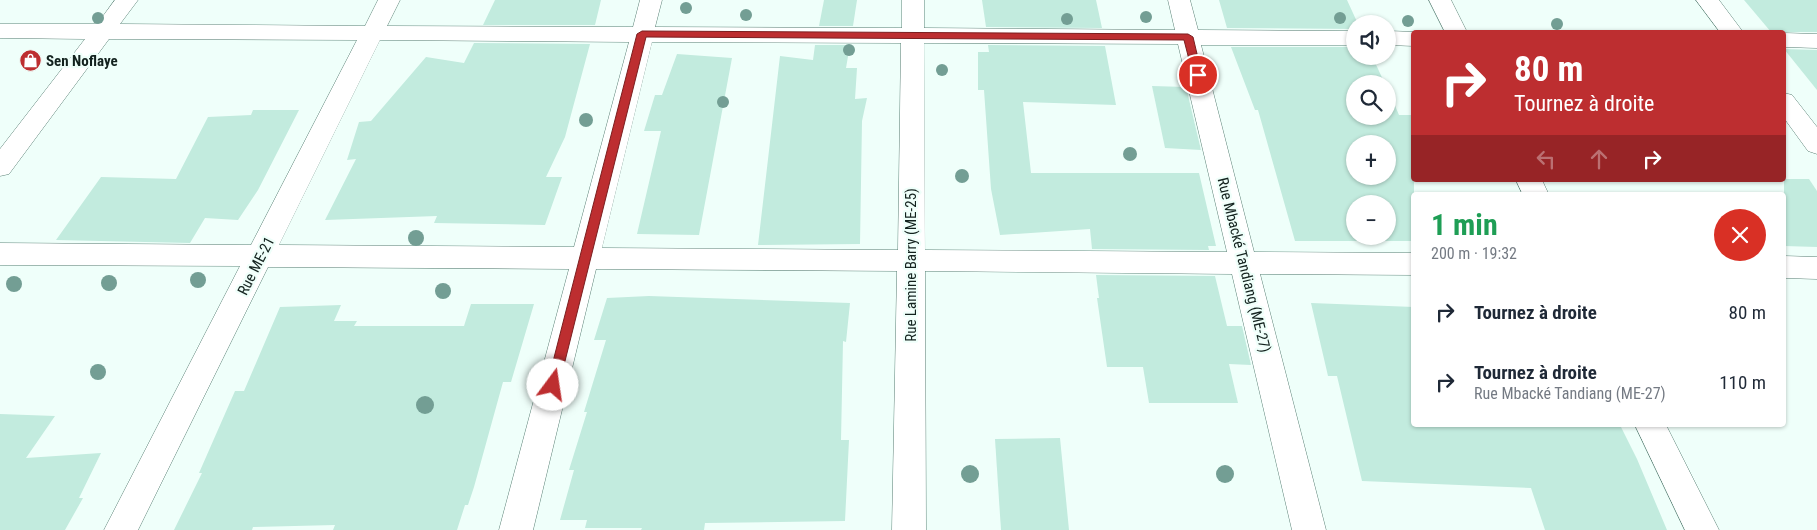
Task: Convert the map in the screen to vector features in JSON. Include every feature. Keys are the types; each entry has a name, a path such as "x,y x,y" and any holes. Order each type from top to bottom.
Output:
{"street":[{"path":"0,167 127,0"},
{"name":"Rue ME-21","path":"121,530 389,0"},
{"path":"516,530 651,0"},
{"name":"Rue Lamine Barry (ME-25)","path":"909,530 913,0"},
{"name":"Rue Mbacké Tandiang (ME-27)","path":"1179,0 1309,530"},
{"path":"1440,0 1455,30"},
{"path":"1707,0 1730,30"},
{"path":"0,31 1346,38"},
{"path":"1396,38 1411,38"},
{"path":"1786,40 1817,41"},
{"path":"1786,104 1817,145"},
{"path":"0,254 1411,264"},
{"path":"1786,267 1817,268"},
{"path":"1651,427 1702,530"}],"building":[{"path":"495,0 601,0 595,25 483,25"},
{"path":"824,0 857,0 853,26 819,26"},
{"path":"982,0 1096,0 1102,28 986,27"},
{"path":"1219,0 1347,0 1354,15 1346,15 1346,29 1227,28"},
{"path":"1744,0 1817,0 1817,32 1769,30"},
{"path":"474,43 590,44 565,137 546,177 562,177 545,225 434,223 437,216 325,220 356,159 347,160 359,122 371,121 426,57 464,63"},
{"path":"815,45 850,45 846,68 857,68 855,99 867,98 862,121 860,244 758,245 780,56 813,60"},
{"path":"988,45 1105,46 1116,105 1023,102 1031,173 1199,173 1216,246 1208,246 1209,250 1092,249 1090,229 1000,235 991,189 984,90 978,90 978,52 989,52"},
{"path":"1231,47 1346,47 1346,65 1376,65 1381,75 1346,75 1346,125 1396,125 1396,108 1399,115 1411,115 1411,182 1414,182 1414,192 1411,192 1411,241 1396,241 1396,195 1346,195 1346,241 1295,241 1258,110 1255,110"},
{"path":"1786,49 1817,50 1817,90 1786,51"},
{"path":"677,54 732,58 699,235 637,234 661,131 644,131 655,95 662,95"},
{"path":"1152,86 1186,87 1201,150 1165,148"},
{"path":"253,110 299,110 258,190 238,220 205,218 190,243 56,240 101,177 176,179 208,117 251,115"},
{"path":"1786,179 1809,179 1817,191 1817,247 1786,246 1786,192 1784,192 1784,182 1786,182"},
{"path":"1096,275 1215,276 1227,326 1242,326 1251,365 1229,364 1238,403 1149,403 1143,367 1107,367 1097,298 1099,298"},
{"path":"649,296 850,303 846,342 843,341 841,440 849,440 845,521 705,523 704,530 641,530 642,528 585,528 587,520 560,520 574,470 569,470 606,340 594,340 607,298"},
{"path":"1311,303 1411,307 1411,427 1621,427 1637,459 1667,530 1545,530 1531,488 1362,481 1337,376 1328,376"},
{"path":"471,304 534,304 511,382 503,382 474,487 468,505 465,505 457,530 333,530 335,525 253,527 252,530 174,530 202,473 199,473 235,391 244,391 280,307 341,305 334,321 357,321 354,326 464,326"},
{"path":"0,414 55,416 26,458 101,453 79,498 83,498 65,530 0,530"},
{"path":"1060,438 1069,530 1001,530 995,439"}],"place":[{"name":"Sen Noflaye","path":"30,61"}],"route":[{"path":"553,385 642,34 1188,37 1198,75"}]}
